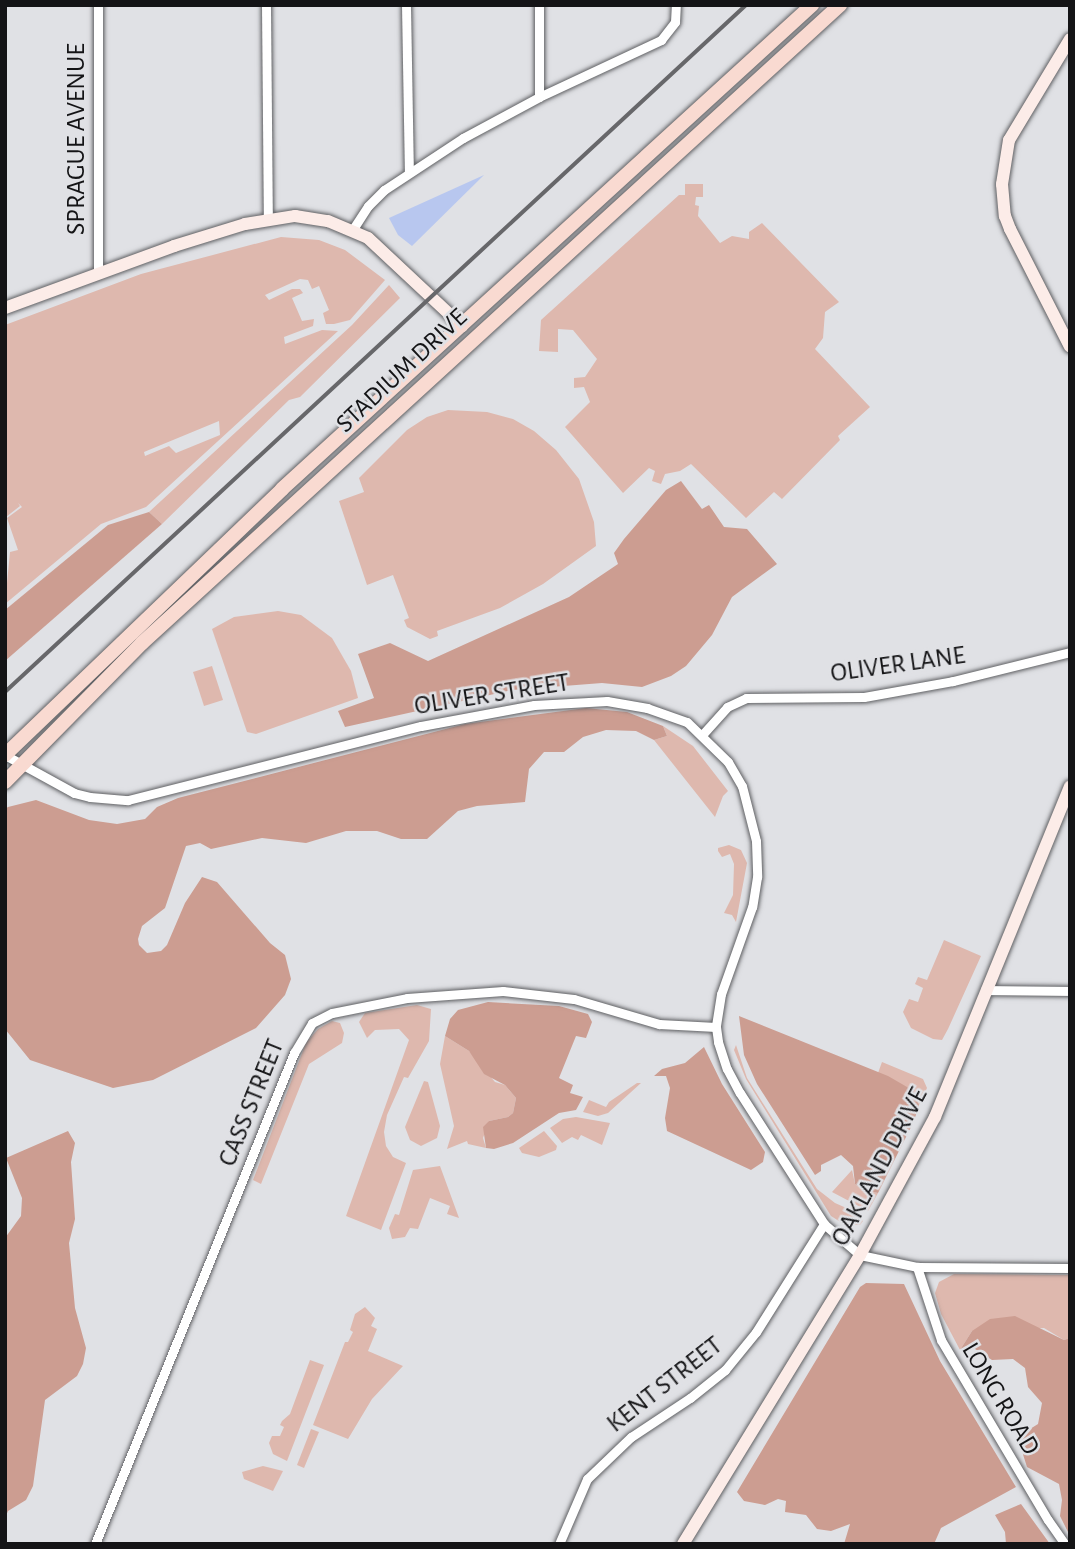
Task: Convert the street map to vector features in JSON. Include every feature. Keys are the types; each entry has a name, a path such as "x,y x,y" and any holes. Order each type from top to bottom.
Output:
{"main road":[{"name":"STADIUM DRIVE","path":"5,755 272,499 812,5"},
{"name":"STADIUM DRIVE","path":"5,782 142,643 840,5"},
{"path":"1070,39 1009,140 1002,184 1005,216 1010,229 1070,347"},
{"path":"5,308 98,273 268,218 313,218 353,229 382,248 462,326"},
{"name":"OAKLAND DRIVE","path":"683,1544 860,1255 935,1117 1070,786"}],"street":[{"name":"SPRAGUE AVENUE","path":"98,5 98,273"},
{"path":"266,5 268,218"},
{"path":"406,5 409,171"},
{"path":"538,5 539,97"},
{"path":"353,229 368,206 409,171 539,97 661,40 671,30 676,5"},
{"name":"OLIVER LANE","path":"702,735 727,707 746,698 864,697 953,681 1070,652"},
{"name":"OLIVER STREET","path":"5,755 74,793 128,800 421,726 534,705 607,701 628,704 687,722 728,762 742,786 752,814 758,854 752,907 721,994 716,1027 727,1069 824,1224 860,1255"},
{"path":"985,990 1070,991"},
{"name":"CASS STREET","path":"95,1544 294,1053 313,1023 332,1013 407,998 503,991 573,999 659,1024 716,1027"},
{"name":"KENT STREET","path":"559,1544 587,1479 631,1437 690,1398 725,1370 757,1332 824,1224"},
{"path":"860,1255 918,1267 1070,1268"},
{"name":"LONG ROAD","path":"918,1267 941,1340 1065,1544"}],"shaded area":[{"path":"685,184 703,184 703,197 696,197 698,216 720,243 732,236 749,239 749,232 762,223 839,302 825,312 823,338 815,349 870,407 838,436 840,440 782,499 774,492 746,518 691,464 680,471 665,474 661,484 652,481 655,471 649,468 623,493 565,427 590,402 584,387 574,388 574,378 585,377 597,359 573,330 558,329 558,352 539,351 541,320 679,195 685,195"},
{"path":"281,237 319,240 345,250 385,280 350,320 334,324 326,324 323,313 329,310 319,286 312,289 308,280 300,279 265,295 269,300 292,289 300,289 303,293 292,298 302,321 314,319 313,326 284,337 285,344 322,330 338,331 146,507 101,524 5,604 10,552 18,550 7,518 22,507 18,503 20,506 6,517 5,325 141,274","holes":["219,421 220,435 176,453 169,446 145,456 144,452"]},
{"path":"389,285 400,298 300,397 289,400 162,524 149,512 352,325"},
{"path":"448,410 487,412 513,419 534,431 556,450 579,479 594,522 596,546 543,584 500,608 437,631 438,636 430,639 407,627 404,620 409,618 393,575 367,585 339,501 364,492 359,478 407,430 427,417"},
{"path":"681,481 702,509 709,505 724,527 747,529 777,564 732,597 712,635 686,666 671,676 642,687 602,683 512,690 345,727 338,711 374,698 358,654 390,643 428,661 569,597 618,564 614,553 624,539 666,490"},
{"path":"149,512 162,524 5,661 5,610 108,525"},
{"path":"278,611 301,615 332,638 351,671 358,698 256,734 247,732 212,629 234,617"},
{"path":"212,666 223,700 204,706 193,672"},
{"path":"586,708 627,712 663,726 667,736 654,740 636,731 606,730 583,737 564,752 544,752 529,769 525,802 477,806 458,811 427,839 401,839 377,831 346,831 306,843 262,838 211,849 200,843 186,846 165,908 142,926 139,945 147,953 161,951 167,945 185,903 202,877 217,882 270,943 285,955 291,979 285,995 256,1028 153,1080 113,1088 30,1060 5,1029 5,809 8,807 36,800 89,820 117,824 145,819 157,807 178,798 465,724"},
{"path":"663,726 693,746 728,791 723,796 715,817 654,740 667,736"},
{"path":"729,845 741,850 747,863 736,922 732,915 724,913 733,895 734,864 730,854 722,857 718,851 718,848"},
{"path":"944,940 981,956 942,1040 933,1039 911,1028 903,1012 909,999 918,1002 923,988 915,984 918,977 927,980"},
{"path":"488,1002 559,1006 588,1014 592,1022 586,1038 576,1036 559,1078 573,1085 570,1093 583,1097 576,1110 559,1113 513,1143 494,1149 486,1148 483,1127 489,1121 508,1117 513,1113 516,1098 505,1085 484,1074 469,1051 445,1036 450,1019 458,1010"},
{"path":"417,1005 431,1009 429,1041 408,1078 404,1077 387,1115 384,1132 386,1146 393,1157 406,1163 381,1230 346,1216 409,1040 399,1029 375,1030 367,1038 359,1022 365,1013"},
{"path":"739,1016 888,1076 914,1091 919,1105 914,1121 878,1193 864,1190 855,1184 853,1166 841,1155 821,1165 821,1171 815,1175 757,1084 744,1055"},
{"path":"332,1021 340,1023 344,1033 342,1043 309,1064 261,1184 253,1180 306,1043 318,1029"},
{"path":"445,1036 469,1051 495,1082 505,1085 516,1098 513,1113 508,1117 489,1121 483,1138 486,1148 468,1144 467,1141 447,1149 454,1126 440,1064"},
{"path":"736,1045 747,1078 817,1189 835,1203 860,1214 863,1221 860,1225 845,1225 831,1216 746,1079 734,1050"},
{"path":"704,1047 722,1084 765,1152 763,1162 751,1170 667,1131 665,1118 670,1088 666,1076 654,1076 662,1069 685,1063"},
{"path":"882,1062 923,1079 927,1088 919,1105 914,1091 878,1073"},
{"path":"424,1081 428,1082 440,1126 437,1138 421,1146 410,1140 405,1127"},
{"path":"641,1083 608,1113 598,1116 583,1112 589,1100 606,1107 609,1102"},
{"path":"576,1117 610,1123 602,1145 581,1135 578,1140 572,1137 562,1143 550,1128 563,1119"},
{"path":"68,1131 75,1143 71,1162 75,1219 69,1243 75,1308 86,1348 77,1376 45,1400 33,1486 26,1500 8,1511 5,1518 5,1238 21,1216 22,1198 6,1158"},
{"path":"544,1131 557,1146 556,1150 539,1157 522,1153 519,1148"},
{"path":"440,1166 459,1218 447,1214 450,1206 430,1198 418,1229 410,1228 405,1237 392,1239 389,1228 395,1214 399,1215 413,1170"},
{"path":"852,1170 855,1184 864,1190 878,1193 868,1211 832,1192"},
{"path":"954,1274 1070,1275 1070,1338 1064,1340 1044,1328 972,1331 960,1350 941,1314 935,1293 939,1282"},
{"path":"866,1283 904,1284 940,1361 1016,1487 941,1528 934,1544 844,1544 850,1524 831,1531 817,1529 806,1515 785,1512 786,1501 778,1499 765,1505 744,1501 737,1492 860,1287"},
{"path":"365,1307 375,1318 371,1326 377,1329 368,1351 403,1366 372,1399 348,1439 313,1425 345,1342 348,1342 353,1332 350,1330 355,1314"},
{"path":"1015,1316 1064,1340 1070,1338 1070,1536 1060,1516 1062,1500 1059,1484 1027,1467 1020,1445 1022,1434 1038,1424 1042,1403 1028,1387 1025,1368 1013,1359 992,1360 975,1349 960,1350 972,1331 990,1319"},
{"path":"310,1360 324,1365 287,1461 273,1454 269,1443 272,1436 280,1436 284,1427 280,1425 290,1414"},
{"path":"311,1429 319,1432 304,1468 297,1465"},
{"path":"263,1466 283,1471 273,1491 244,1479 242,1472"},
{"path":"1021,1504 1050,1544 1006,1544 1005,1532 995,1515"}],"water":[{"path":"484,175 412,246 398,235 389,218"}],"railway":[{"path":"5,692 746,5"}]}
